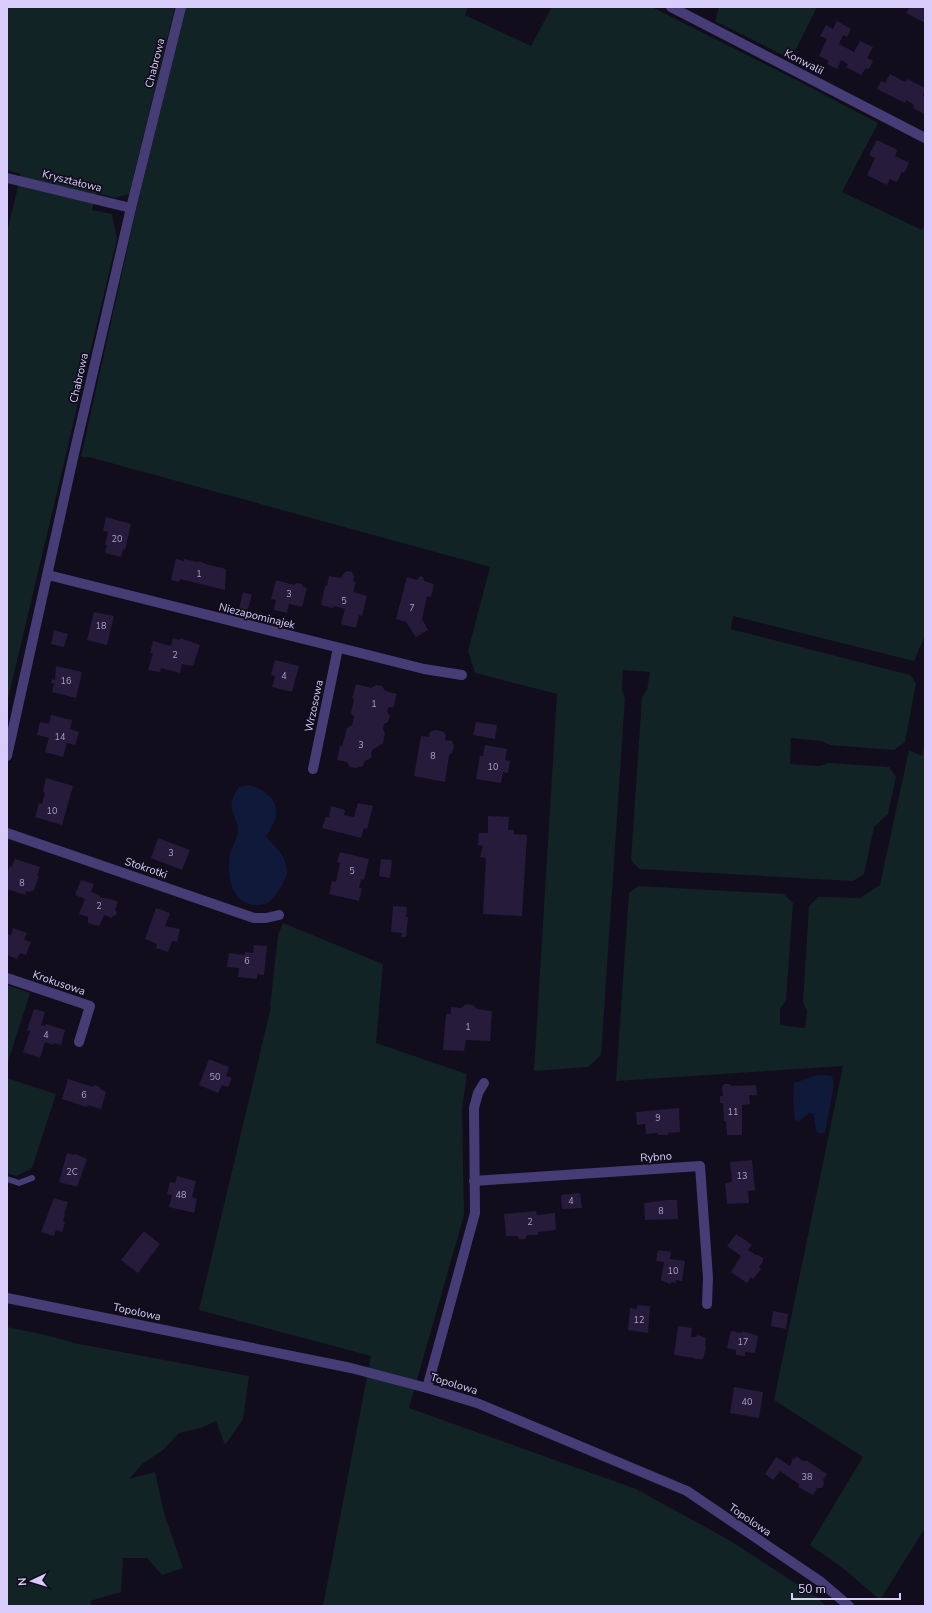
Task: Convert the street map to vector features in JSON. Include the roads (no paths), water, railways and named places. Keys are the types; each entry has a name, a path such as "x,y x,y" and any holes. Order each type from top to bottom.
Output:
{"street":[{"name":"Chabrowa","path":"7,756 48,575 72,458 131,208 181,7"},
{"name":"Konwalii","path":"671,7 925,138"},
{"name":"Kryształowa","path":"7,178 131,208"},
{"name":"Niezapominajek","path":"48,575 424,669 462,675"},
{"name":"Wrzosowa","path":"313,769 338,648"},
{"name":"Stokrotki","path":"7,833 254,918 266,918 279,915"},
{"name":"Krokusowa","path":"7,978 90,1006 79,1042"},
{"path":"427,1388 474,1213 474,1108 478,1093 484,1083"},
{"name":"Rybno","path":"474,1181 700,1166 708,1278 707,1304"},
{"name":"Topolowa","path":"7,1298 351,1368 427,1388 476,1403 687,1491 821,1582 848,1606"}],"lane":[{"path":"7,1179 19,1183 32,1178"}],"water":[{"path":"250,785 265,793 273,800 276,817 266,837 281,854 287,870 284,880 273,898 268,903 260,905 248,904 237,896 231,884 229,869 229,858 238,829 233,813 232,802 239,787"},
{"path":"814,1076 832,1076 834,1085 825,1132 821,1134 816,1132 814,1114 809,1113 799,1121 795,1120 794,1083"}]}
